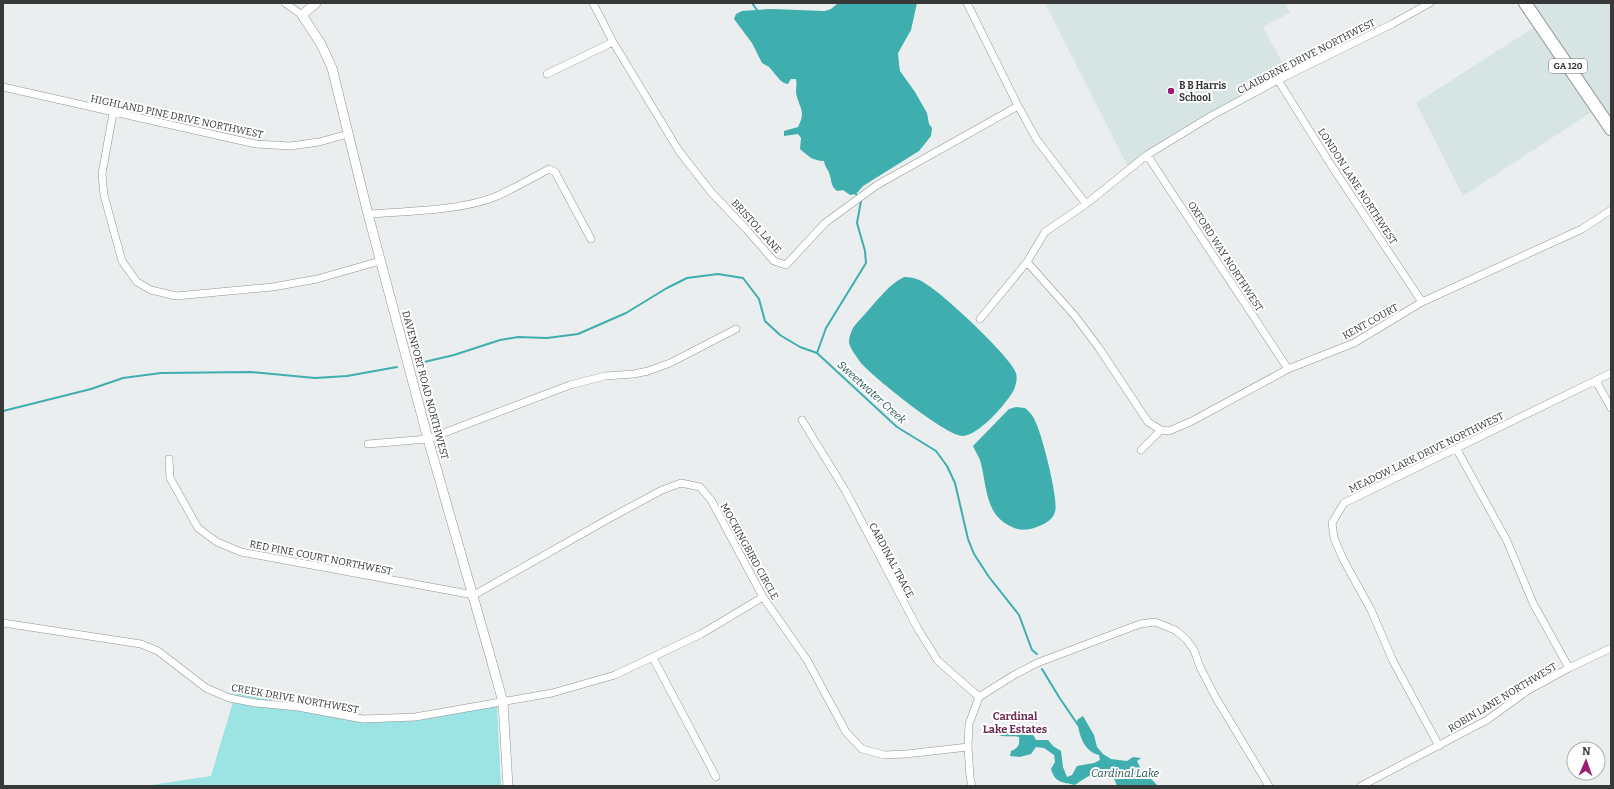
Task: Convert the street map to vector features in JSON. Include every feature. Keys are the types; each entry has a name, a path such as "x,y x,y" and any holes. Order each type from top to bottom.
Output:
{"main road":[{"name":"GA 120","path":"1525,3 1611,129"}],"street":[{"path":"285,3 302,15 316,3"},
{"path":"547,74 613,42 593,3"},
{"path":"967,3 1018,106 1037,140 1086,204"},
{"name":"CLAIBORNE DRIVE NORTHWEST","path":"980,319 1027,262 1045,232 1086,204 1146,155 1212,116 1278,80 1392,24 1430,3"},
{"name":"DAVENPORT ROAD NORTHWEST","path":"302,15 321,44 332,68 380,261 428,439 474,595 503,702 508,786"},
{"name":"BRISTOL LANE","path":"613,42 679,152 711,192 774,261 786,265 825,223 864,193 1018,106"},
{"name":"LONDON LANE NORTHWEST","path":"1278,80 1331,165 1422,302"},
{"name":"HIGHLAND PINE DRIVE NORTHWEST","path":"3,87 112,113 256,144 290,146 348,134"},
{"path":"112,113 102,174 104,196 122,261 137,282 151,290 176,296 273,286 317,279 380,261"},
{"name":"OXFORD WAY NORTHWEST","path":"1146,155 1288,369"},
{"path":"368,214 469,204 496,196 549,169 555,172 591,239"},
{"name":"KENT COURT","path":"1161,430 1169,431 1192,421 1288,369 1354,343 1422,302 1582,229 1611,210"},
{"path":"1027,262 1075,316 1099,348 1148,422 1161,430 1141,450"},
{"path":"368,444 428,439 570,385 605,376 634,374 670,363 736,329"},
{"name":"MEADOW LARK DRIVE NORTHWEST","path":"1439,746 1393,661 1371,610 1343,559 1334,538 1332,523 1344,503 1611,373"},
{"path":"1596,381 1611,408"},
{"name":"CARDINAL TRACE","path":"802,420 845,490 928,646 938,661 980,697"},
{"path":"1456,448 1507,541 1533,603 1569,668"},
{"name":"RED PINE COURT NORTHWEST","path":"169,459 170,478 185,506 198,528 217,542 241,552 474,595"},
{"name":"MOCKINGBIRD CIRCLE","path":"474,595 662,490 681,483 700,487 711,500 762,597 807,660 846,732 862,749 884,755 891,755 968,747"},
{"name":"CREEK DRIVE NORTHWEST","path":"3,623 141,644 158,651 206,688 228,698 256,703 298,707 363,719 415,717 503,702 552,693 615,676 701,634 762,597"},
{"path":"972,786 968,747 969,724 980,697 1014,675 1037,663 1140,624 1155,622 1175,630 1186,639 1194,650 1200,667 1216,698 1269,786"},
{"name":"ROBIN LANE NORTHWEST","path":"1361,786 1487,720 1527,691 1569,668 1611,648"},
{"path":"653,658 716,777"}],"shaded area":[{"name":"B B Harris School","path":"1045,3 1285,3 1290,13 1263,27 1288,73 1128,167"},
{"path":"1519,3 1611,3 1611,134 1593,111 1463,196 1416,103 1533,28"},
{"path":"238,685 310,710 390,717 497,706 501,786 145,786 211,776"}],"water":[{"path":"838,3 917,3 911,30 898,53 899,64 900,71 915,92 927,113 929,124 932,128 931,136 919,151 863,186 856,194 850,195 843,190 837,191 834,188 824,161 808,156 800,149 801,138 798,134 784,136 784,131 798,127 801,121 802,112 796,92 796,79 791,79 788,84 784,83 769,67 762,63 752,43 734,19 736,14 742,11 771,9 825,11 831,9"},
{"path":"904,277 914,278 923,282 949,302 977,327 1003,354 1016,373 1017,379 1012,394 996,414 976,431 963,436 955,434 927,417 894,393 868,370 861,363 851,347 849,338 854,326 888,289"},
{"path":"1016,407 1025,408 1032,415 1039,430 1049,468 1056,505 1054,515 1047,522 1041,526 1027,530 1014,528 1008,525 994,513 990,505 980,460 973,446 1009,409"},
{"name":"Cardinal Lake","path":"1083,716 1094,735 1097,747 1103,754 1111,759 1127,761 1133,757 1141,758 1137,761 1140,767 1158,786 1117,786 1111,771 1096,773 1075,785 1063,782 1055,777 1051,769 1055,762 1054,755 1044,748 1036,747 1031,754 1020,757 1010,756 1011,751 1018,746 1019,737 1002,736 997,734 998,730 1015,726 1025,728 1033,734 1036,740 1048,740 1053,746 1061,751 1063,767 1067,777 1072,775 1077,766 1094,763 1100,760 1099,755 1089,750 1086,746 1079,731 1077,720"}],"waterway":[{"path":"752,3 757,10"},
{"name":"Sweetwater Creek","path":"817,353 826,328 866,263 865,251 857,223 861,201 855,193"},
{"path":"420,363 454,355 500,340 518,337 547,338 578,334 626,313 667,288 687,278 718,274 743,278 759,299 765,321 780,335 800,347 817,353 897,427 936,451 947,466 955,483 968,539 974,554 989,577 1019,615 1032,650 1037,654"},
{"path":"3,411 91,389 123,378 161,373 250,372 315,378 347,376 397,367"},
{"name":"Sweetwater Creek","path":"1042,669 1078,725"}],"place":[{"name":"B B Harris School","path":"1171,91"}],"district":[{"name":"Cardinal Lake Estates","path":"1015,722"}]}
